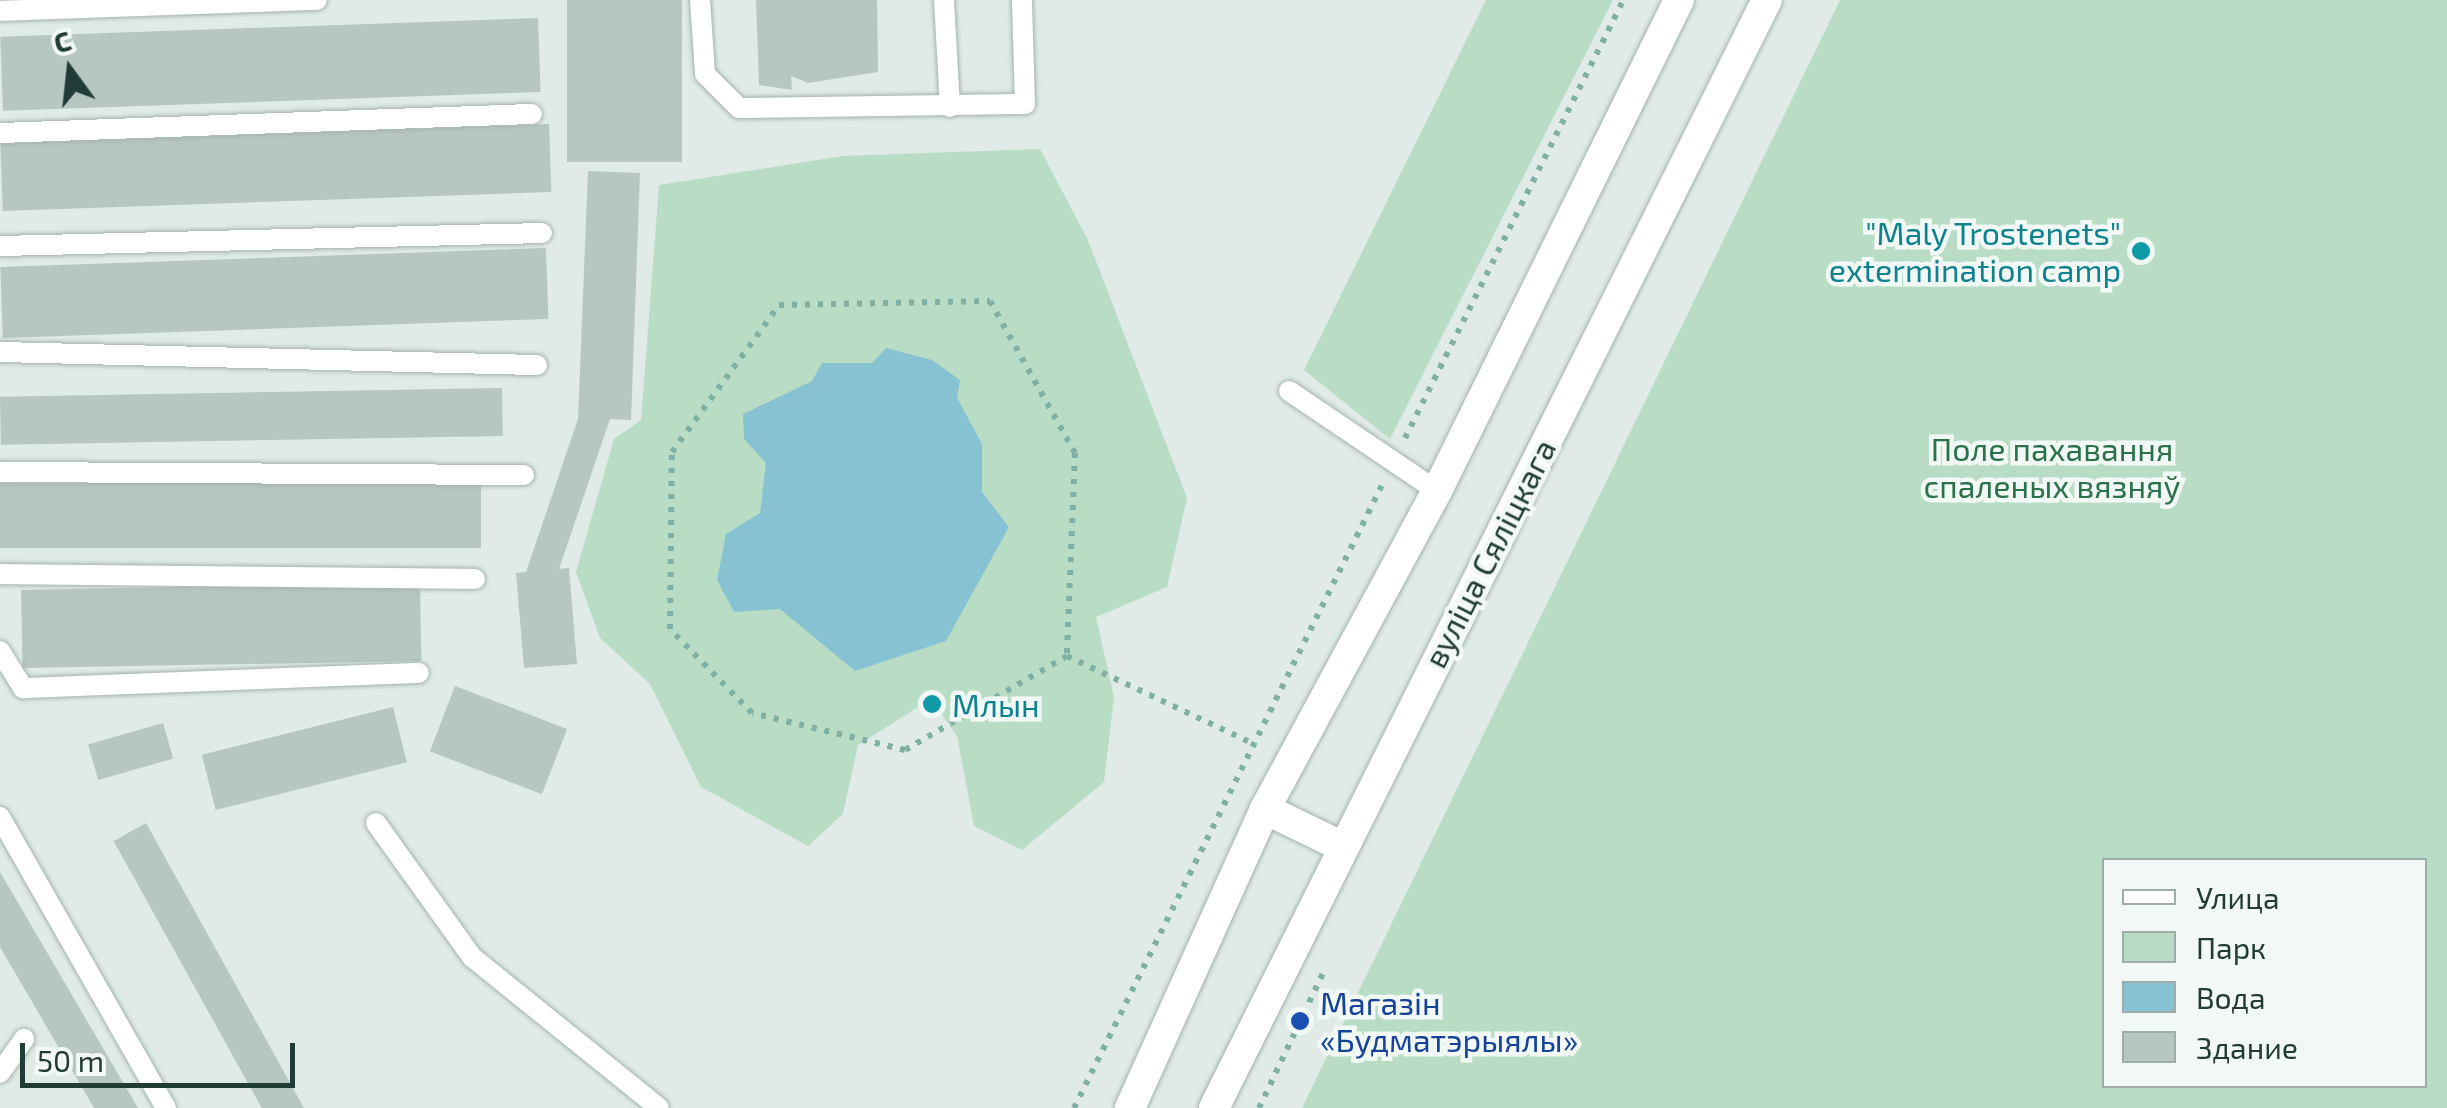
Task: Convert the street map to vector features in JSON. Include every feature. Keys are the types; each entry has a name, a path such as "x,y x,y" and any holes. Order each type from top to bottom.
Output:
{"main road":[{"path":"1130,1108 1265,809 1437,492 1679,0"},
{"name":"вуліца Сяліцкага","path":"1214,1108 1341,846 1767,0"},
{"path":"1265,809 1341,846"}],"lane":[{"path":"0,11 318,0"},
{"path":"700,0 705,74 739,108 1025,104 1022,0"},
{"path":"944,0 950,107"},
{"path":"0,133 532,114"},
{"path":"0,246 542,233"},
{"path":"0,352 537,365"},
{"path":"1289,391 1437,492"},
{"path":"0,472 524,475"},
{"path":"0,574 476,579"},
{"path":"0,650 23,688 419,673"},
{"path":"0,817 166,1108"},
{"path":"376,822 472,957 659,1108"},
{"path":"0,1073 24,1039"}],"path":[{"path":"1074,1108 1623,0"},
{"path":"990,301 1075,453 1067,656 905,750 752,713 670,628 672,452 779,306 990,301"},
{"path":"1067,656 1252,743"}],"green space":[{"path":"1486,0 1613,0 1390,439 1304,370"},
{"name":"Поле пахавання спаленых вязняў","path":"1840,0 2447,0 2447,1108 1302,1108"},
{"path":"1040,149 1088,240 1187,498 1167,587 1096,617 1114,697 1104,782 1022,850 974,826 957,736 931,699 858,745 843,814 808,846 701,787 650,684 600,638 576,572 614,439 641,420 659,185 843,156"}],"water":[{"path":"886,348 932,360 960,380 957,398 982,444 982,492 1009,527 946,641 855,671 780,609 734,612 717,580 726,534 760,513 766,463 744,439 743,414 812,381 822,363 872,363"}],"building":[{"path":"567,0 682,0 682,162 567,162"},
{"path":"756,0 877,0 878,72 808,83 791,76 792,90 759,85"},
{"path":"538,18 541,92 3,111 0,37"},
{"path":"549,124 551,192 3,211 0,143"},
{"path":"588,171 640,173 631,420 610,419 559,569 569,568 577,664 524,668 516,573 526,572 578,419"},
{"path":"546,248 548,319 3,338 0,267"},
{"path":"502,388 503,436 1,445 0,397"},
{"path":"0,483 481,483 481,548 0,548"},
{"path":"420,583 421,661 22,668 21,590"},
{"path":"455,686 567,729 542,794 430,751"},
{"path":"393,707 407,762 216,810 202,755"},
{"path":"163,723 173,759 98,780 88,744"},
{"path":"146,823 304,1108 262,1108 114,841"},
{"path":"0,872 138,1108 94,1108 0,947"}],"place":[{"name":"\"Maly Trostenets\" extermination camp","path":"2141,251"},
{"name":"Млын","path":"932,704"},
{"name":"Магазін «Будматэрыялы»","path":"1300,1021"}]}
